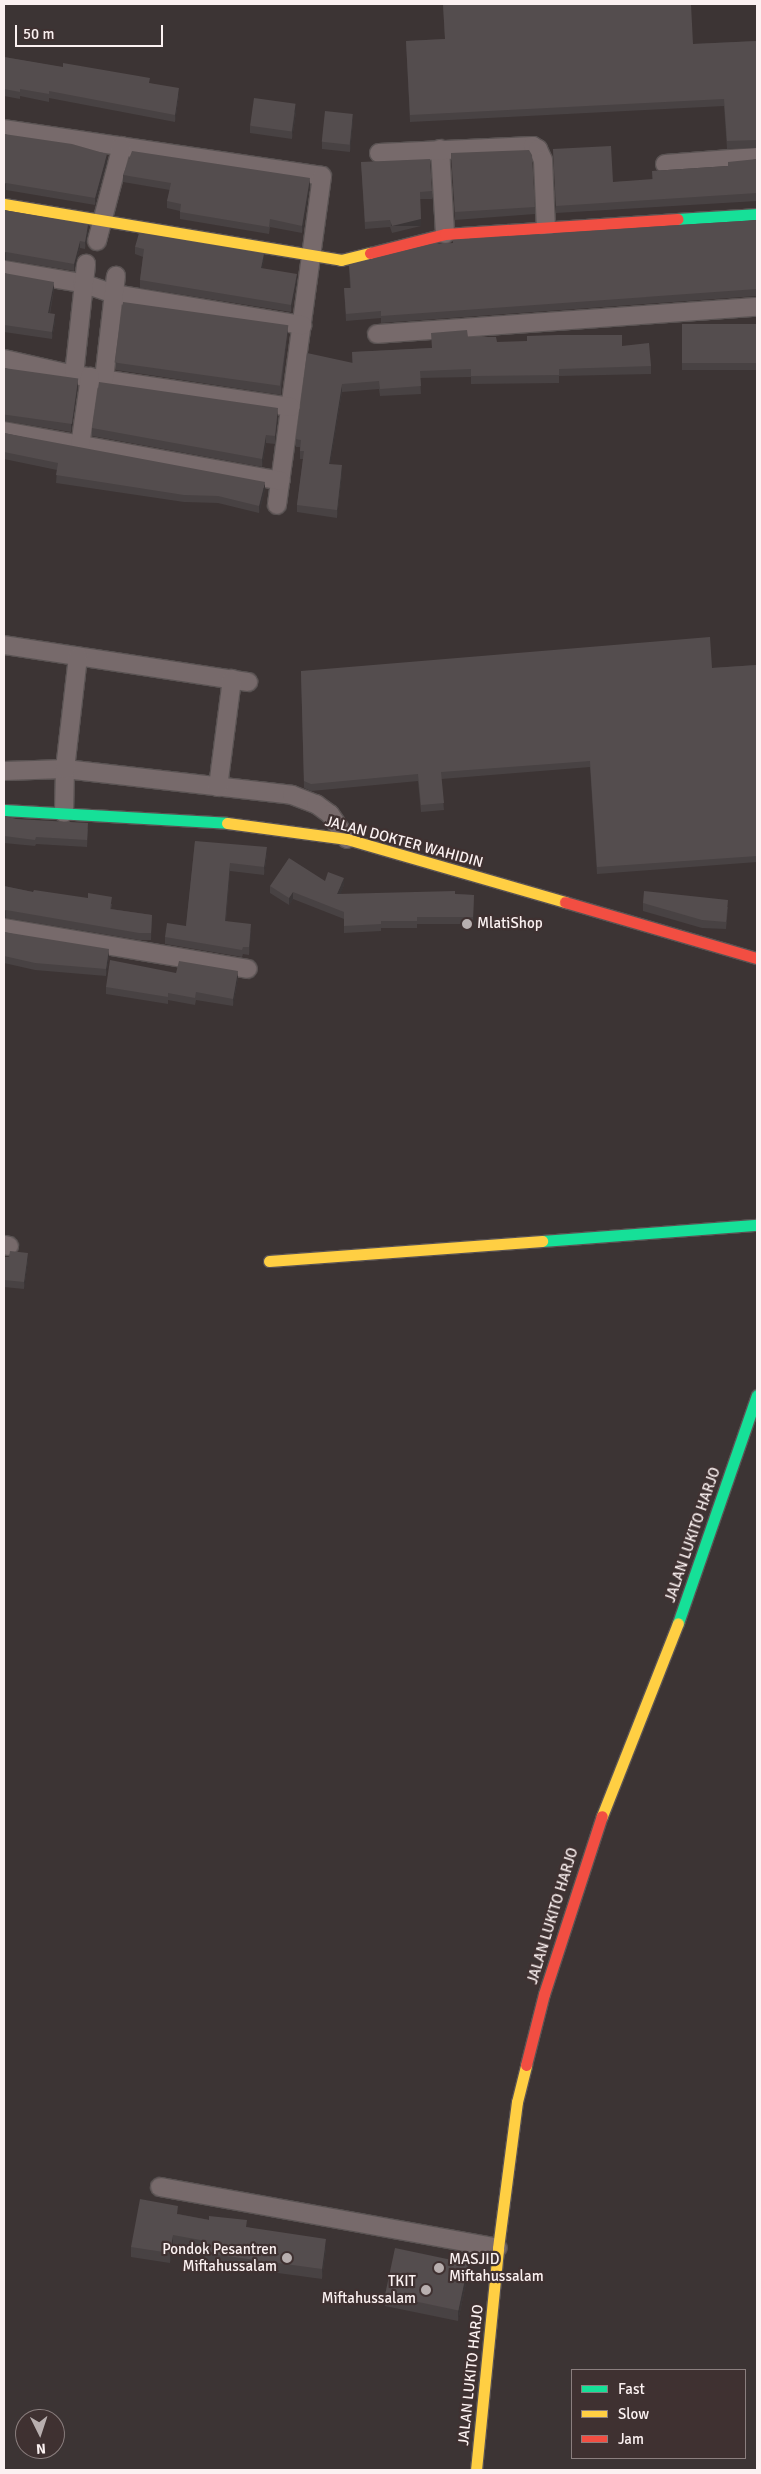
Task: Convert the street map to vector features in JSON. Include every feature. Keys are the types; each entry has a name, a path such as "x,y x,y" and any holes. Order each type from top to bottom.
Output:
{"street":[{"path":"4,129 322,176 278,505"},
{"path":"379,153 525,144 538,149 543,160 546,228"},
{"path":"97,241 101,219 122,146"},
{"path":"440,150 444,234"},
{"path":"665,164 757,157"},
{"path":"4,204 312,253 341,260 444,234 757,214"},
{"path":"86,264 82,283 89,377"},
{"path":"4,270 82,283 115,285 302,325"},
{"path":"80,446 89,377 115,285"},
{"path":"377,334 757,307"},
{"path":"4,359 89,377 291,407"},
{"path":"4,431 80,446 281,480"},
{"path":"4,645 240,680 218,787"},
{"path":"64,813 65,770 78,657"},
{"path":"4,771 65,770 292,794 316,804 330,814 346,839"},
{"name":"JALAN DOKTER WAHIDIN","path":"4,810 235,823 346,839 757,958"},
{"path":"4,928 248,969"},
{"path":"269,1261 757,1225"},
{"name":"JALAN LUKITO HARJO","path":"476,2470 498,2248 517,2102 544,1994 592,1840 670,1647 757,1394"},
{"path":"160,2188 498,2248"}],"building":[{"path":"443,4 691,4 693,44 757,41 757,140 727,141 724,99 410,115 406,41 445,39"},
{"path":"4,57 63,67 63,63 150,78 149,83 179,88 175,115 49,91 49,94 20,89 20,92 4,89"},
{"path":"254,98 296,104 292,132 250,126"},
{"path":"325,111 353,114 350,145 322,142"},
{"path":"4,134 72,144 107,154 95,198 4,184"},
{"path":"611,146 613,182 653,179 652,171 728,166 728,162 757,159 757,193 556,206 553,149"},
{"path":"529,150 532,155 535,207 455,212 451,153"},
{"path":"132,151 310,178 302,226 270,219 269,227 180,212 181,204 167,201 171,183 123,175"},
{"path":"430,159 432,191 420,192 421,219 392,226 390,220 365,222 361,162"},
{"path":"4,210 88,225 85,242 80,241 74,264 4,253"},
{"path":"757,220 757,289 381,316 381,311 346,314 344,288 351,288 349,265 432,244 453,243 453,240"},
{"path":"139,233 264,254 261,268 297,274 291,305 140,280 144,249 135,247"},
{"path":"4,273 54,282 48,313 55,314 52,332 4,325"},
{"path":"123,302 288,325 280,386 115,362"},
{"path":"682,324 757,324 757,363 682,363"},
{"path":"467,330 468,337 496,337 497,342 527,341 527,336 622,335 622,346 649,343 651,366 559,369 559,375 471,376 471,369 420,371 421,386 380,389 379,381 342,384 329,464 342,465 337,510 297,505 304,451 300,451 301,440 296,439 307,353 353,363 352,352 432,348 431,333"},
{"path":"4,368 78,378 72,424 4,414"},
{"path":"99,382 278,408 275,436 266,435 262,459 92,428"},
{"path":"4,433 265,482 259,506 218,496 184,495 56,475 58,463 4,452"},
{"path":"710,637 712,668 757,665 757,856 597,867 590,761 441,772 444,803 421,805 418,774 311,784 304,781 301,671"},
{"path":"4,816 16,819 88,823 87,840 36,837 35,840 4,836"},
{"path":"195,841 267,847 264,867 230,863 225,921 251,924 249,947 243,947 242,950 165,937 167,923 186,926"},
{"path":"289,858 325,881 328,872 344,878 337,894 455,891 455,894 474,895 473,917 417,917 417,921 381,921 381,924 344,926 344,912 293,892 289,898 270,886"},
{"path":"4,886 33,892 34,890 88,898 88,893 112,897 110,909 152,915 151,933 139,933 4,911"},
{"path":"644,891 728,900 726,922 702,920 643,903"},
{"path":"4,932 109,949 106,969 35,963 4,956"},
{"path":"110,960 176,973 179,961 238,971 233,999 196,992 195,998 168,993 168,997 106,987"},
{"path":"10,1251 28,1253 24,1282 4,1280 4,1257 9,1257"},
{"path":"140,2199 178,2206 177,2214 209,2220 209,2216 247,2220 246,2227 326,2239 322,2269 204,2253 206,2241 173,2235 170,2253 131,2247"},
{"name":"TKIT Miftahussalam","path":"395,2248 468,2264 458,2311 385,2295"}],"traffic: fast":[{"path":"678,219 757,214"},
{"path":"4,810 227,823"},
{"path":"542,1241 757,1225"},
{"path":"678,1623 757,1395"}],"traffic: slow":[{"path":"4,204 341,260 370,253"},
{"path":"227,823 347,839 565,902"},
{"path":"269,1261 542,1241"},
{"path":"602,1816 678,1623"},
{"path":"476,2470 498,2248 517,2102 526,2065"}],"traffic: jam":[{"path":"370,253 445,234 678,219"},
{"path":"565,902 757,958"},
{"path":"526,2065 544,1994 602,1816"}],"place":[{"name":"MlatiShop","path":"467,924"},
{"name":"Pondok Pesantren Miftahussalam","path":"287,2258"},
{"name":"MASJID Miftahussalam","path":"439,2268"},
{"name":"TKIT Miftahussalam","path":"426,2290"}]}
